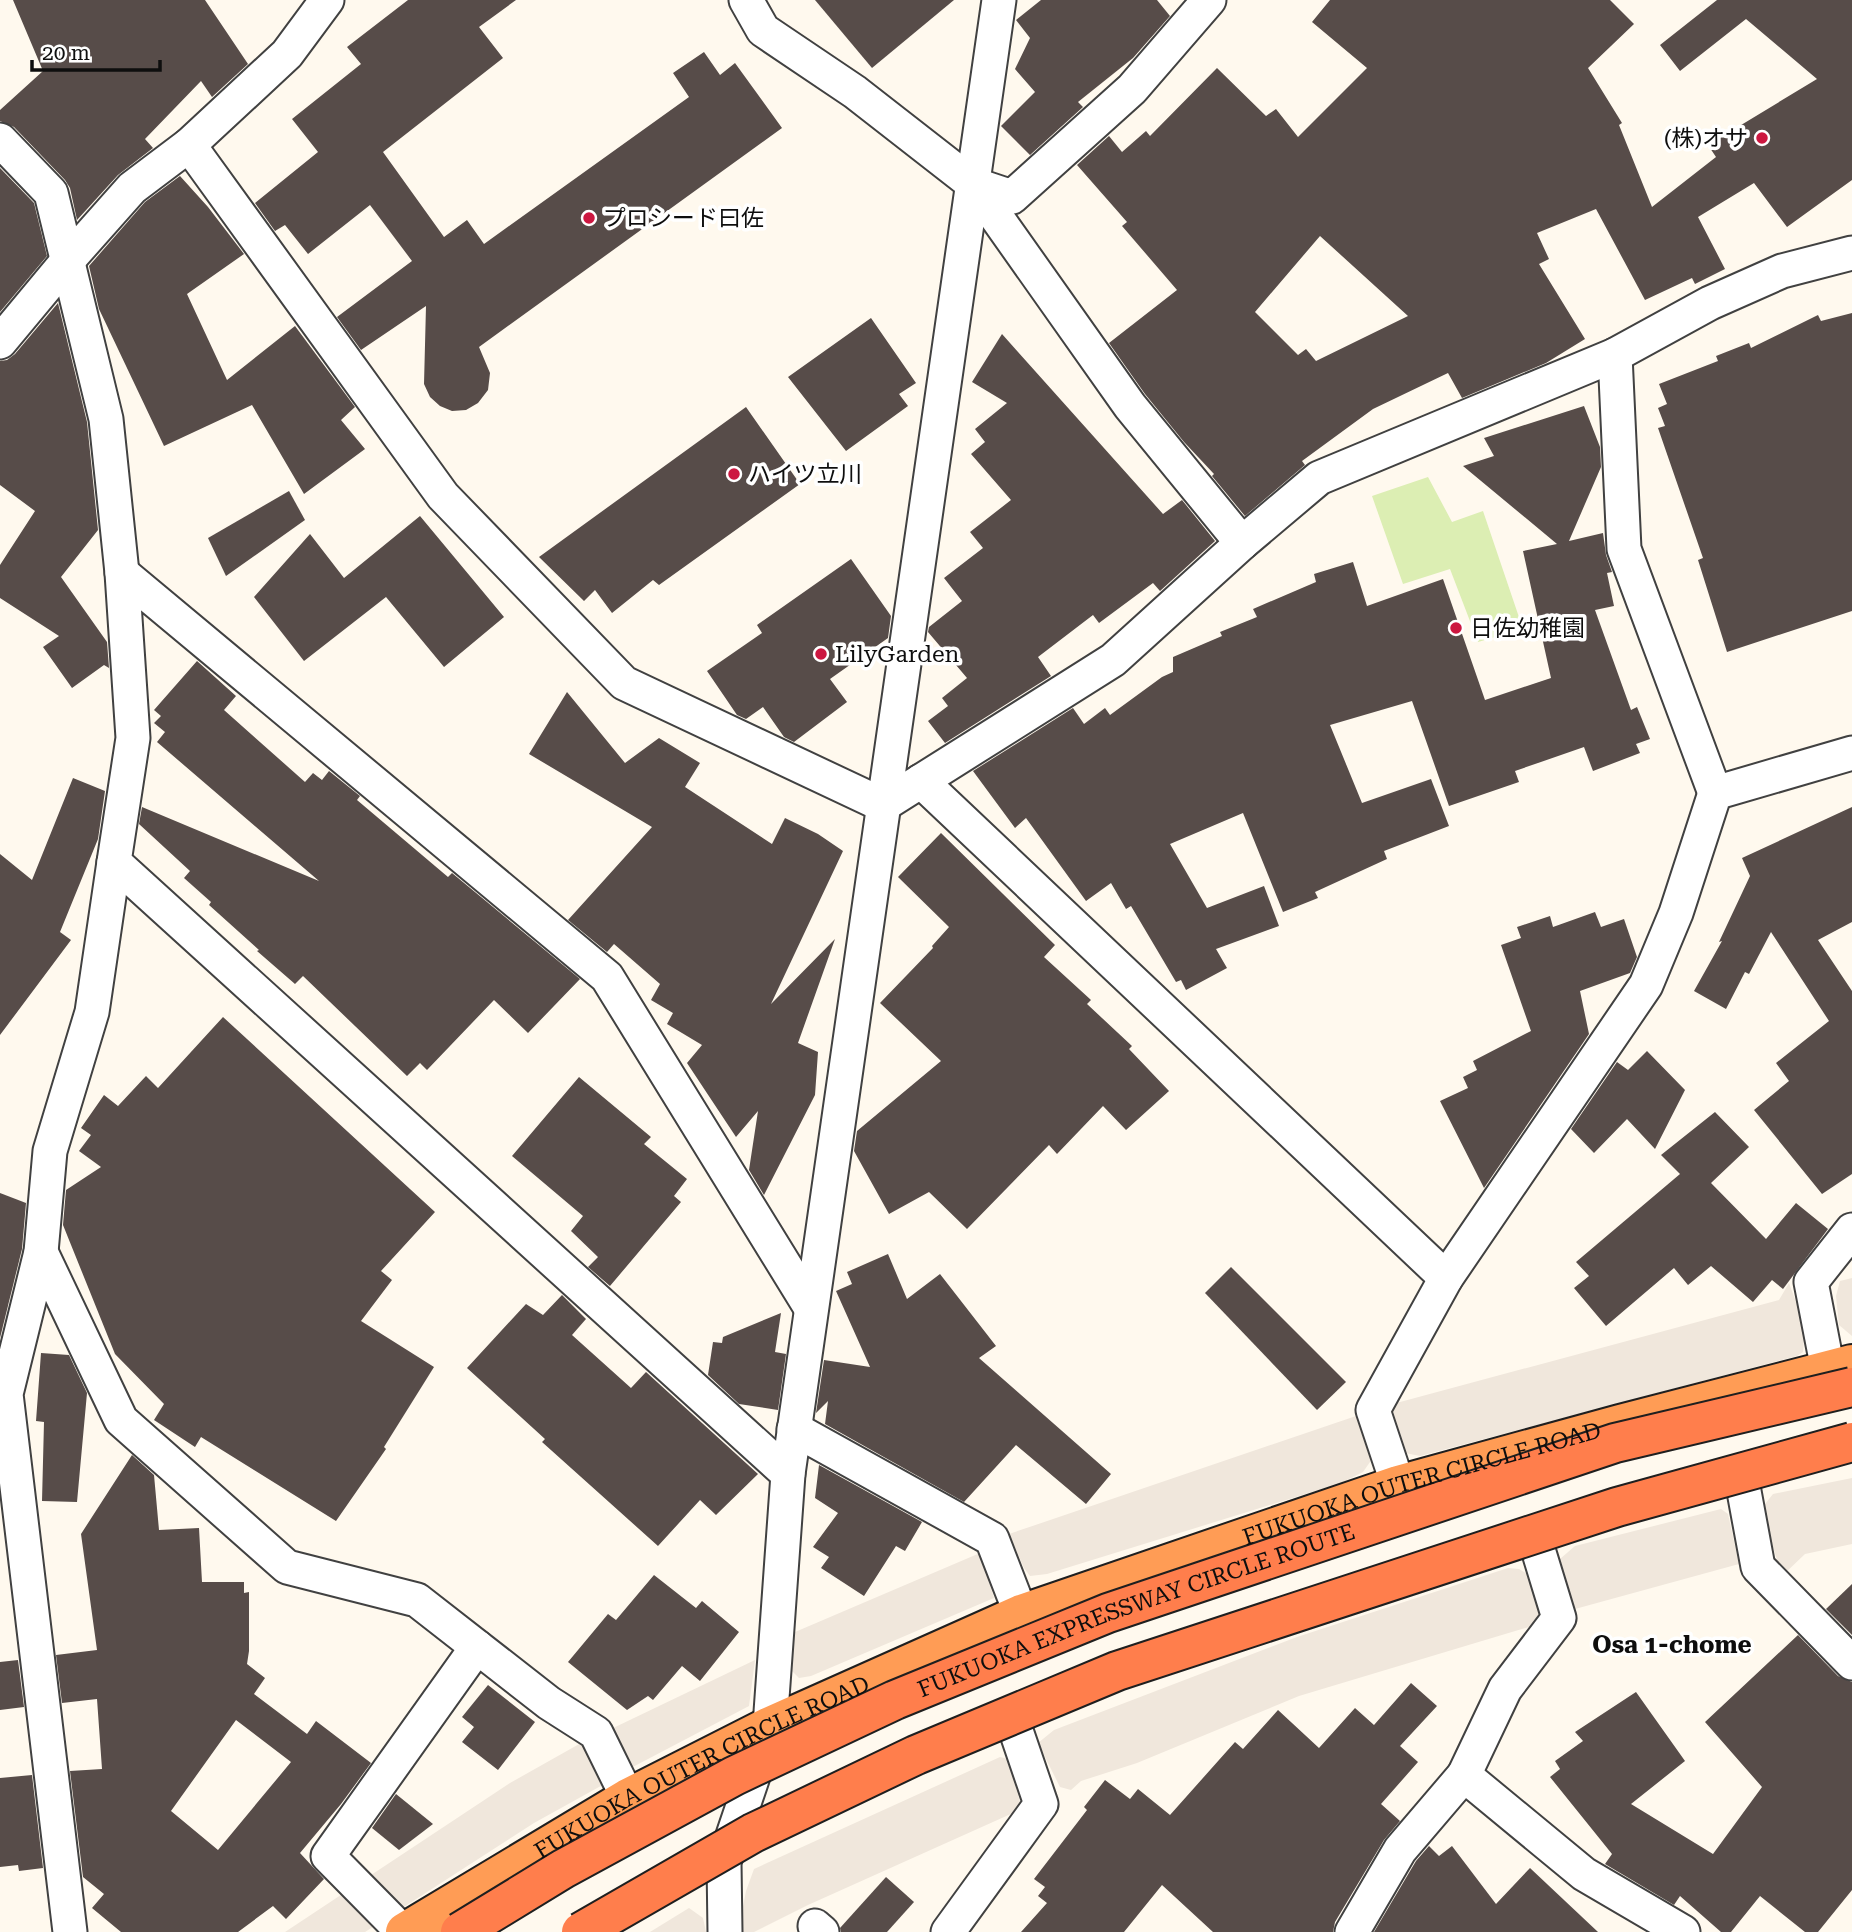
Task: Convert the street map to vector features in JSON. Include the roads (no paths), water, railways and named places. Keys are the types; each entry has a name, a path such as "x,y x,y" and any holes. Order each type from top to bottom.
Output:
{"highway":[{"name":"FUKUOKA OUTER CIRCLE ROAD","path":"404,1932 628,1798 770,1726 1021,1614 1398,1485 1844,1374"},
{"name":"FUKUOKA EXPRESSWAY CIRCLE ROUTE","path":"460,1932 563,1869 734,1776 895,1700 1108,1613 1615,1443 1844,1374"},
{"path":"581,1932 753,1833 916,1755 1117,1671 1617,1507 1852,1442"},
{"path":"601,1932 724,1863 1012,1716 1533,1533 1741,1475 1852,1452"}],"street":[{"path":"0,342 132,187 189,145 287,54 327,0"},
{"path":"746,0 763,30 855,92 973,184 1130,406 1242,543"},
{"path":"725,1932 724,1863 770,1726 788,1474 999,0"},
{"path":"973,184 1012,197 1132,89 1209,0"},
{"path":"0,140 51,193 106,419 122,573 134,738 92,1012 50,1151 41,1252 6,1394 70,1932"},
{"path":"189,145 443,496 624,682 883,805"},
{"path":"883,805 1113,660 1242,543 1319,478 1615,355 1710,303 1782,271 1852,253"},
{"path":"1398,1485 1373,1410 1446,1278 1646,985 1676,913 1714,793 1623,549 1615,355"},
{"path":"122,573 607,977 811,1308"},
{"path":"1714,793 1852,753"},
{"path":"922,781 1446,1278"},
{"path":"114,862 788,1474"},
{"path":"1844,1374 1811,1282 1852,1230"},
{"path":"41,1252 121,1420 287,1567 416,1600 549,1703 596,1733 628,1798"},
{"path":"794,1429 992,1539 1021,1614"},
{"path":"1741,1475 1758,1567 1852,1663"},
{"path":"1352,1932 1399,1850 1464,1775 1505,1689 1559,1618 1533,1533"},
{"path":"404,1932 328,1856 477,1647"},
{"path":"949,1931 1041,1804 1012,1716"},
{"path":"1464,1775 1584,1874 1683,1932"}],"place":[{"name":"(株)オサ","path":"1762,138"},
{"name":"プロシード曰佐","path":"589,218"},
{"name":"ハイツ立川","path":"734,474"},
{"name":"日佐幼稚園","path":"1456,628"},
{"name":"LilyGarden","path":"821,654"}],"district":[{"name":"Osa 1-chome","path":"1672,1645"}]}
